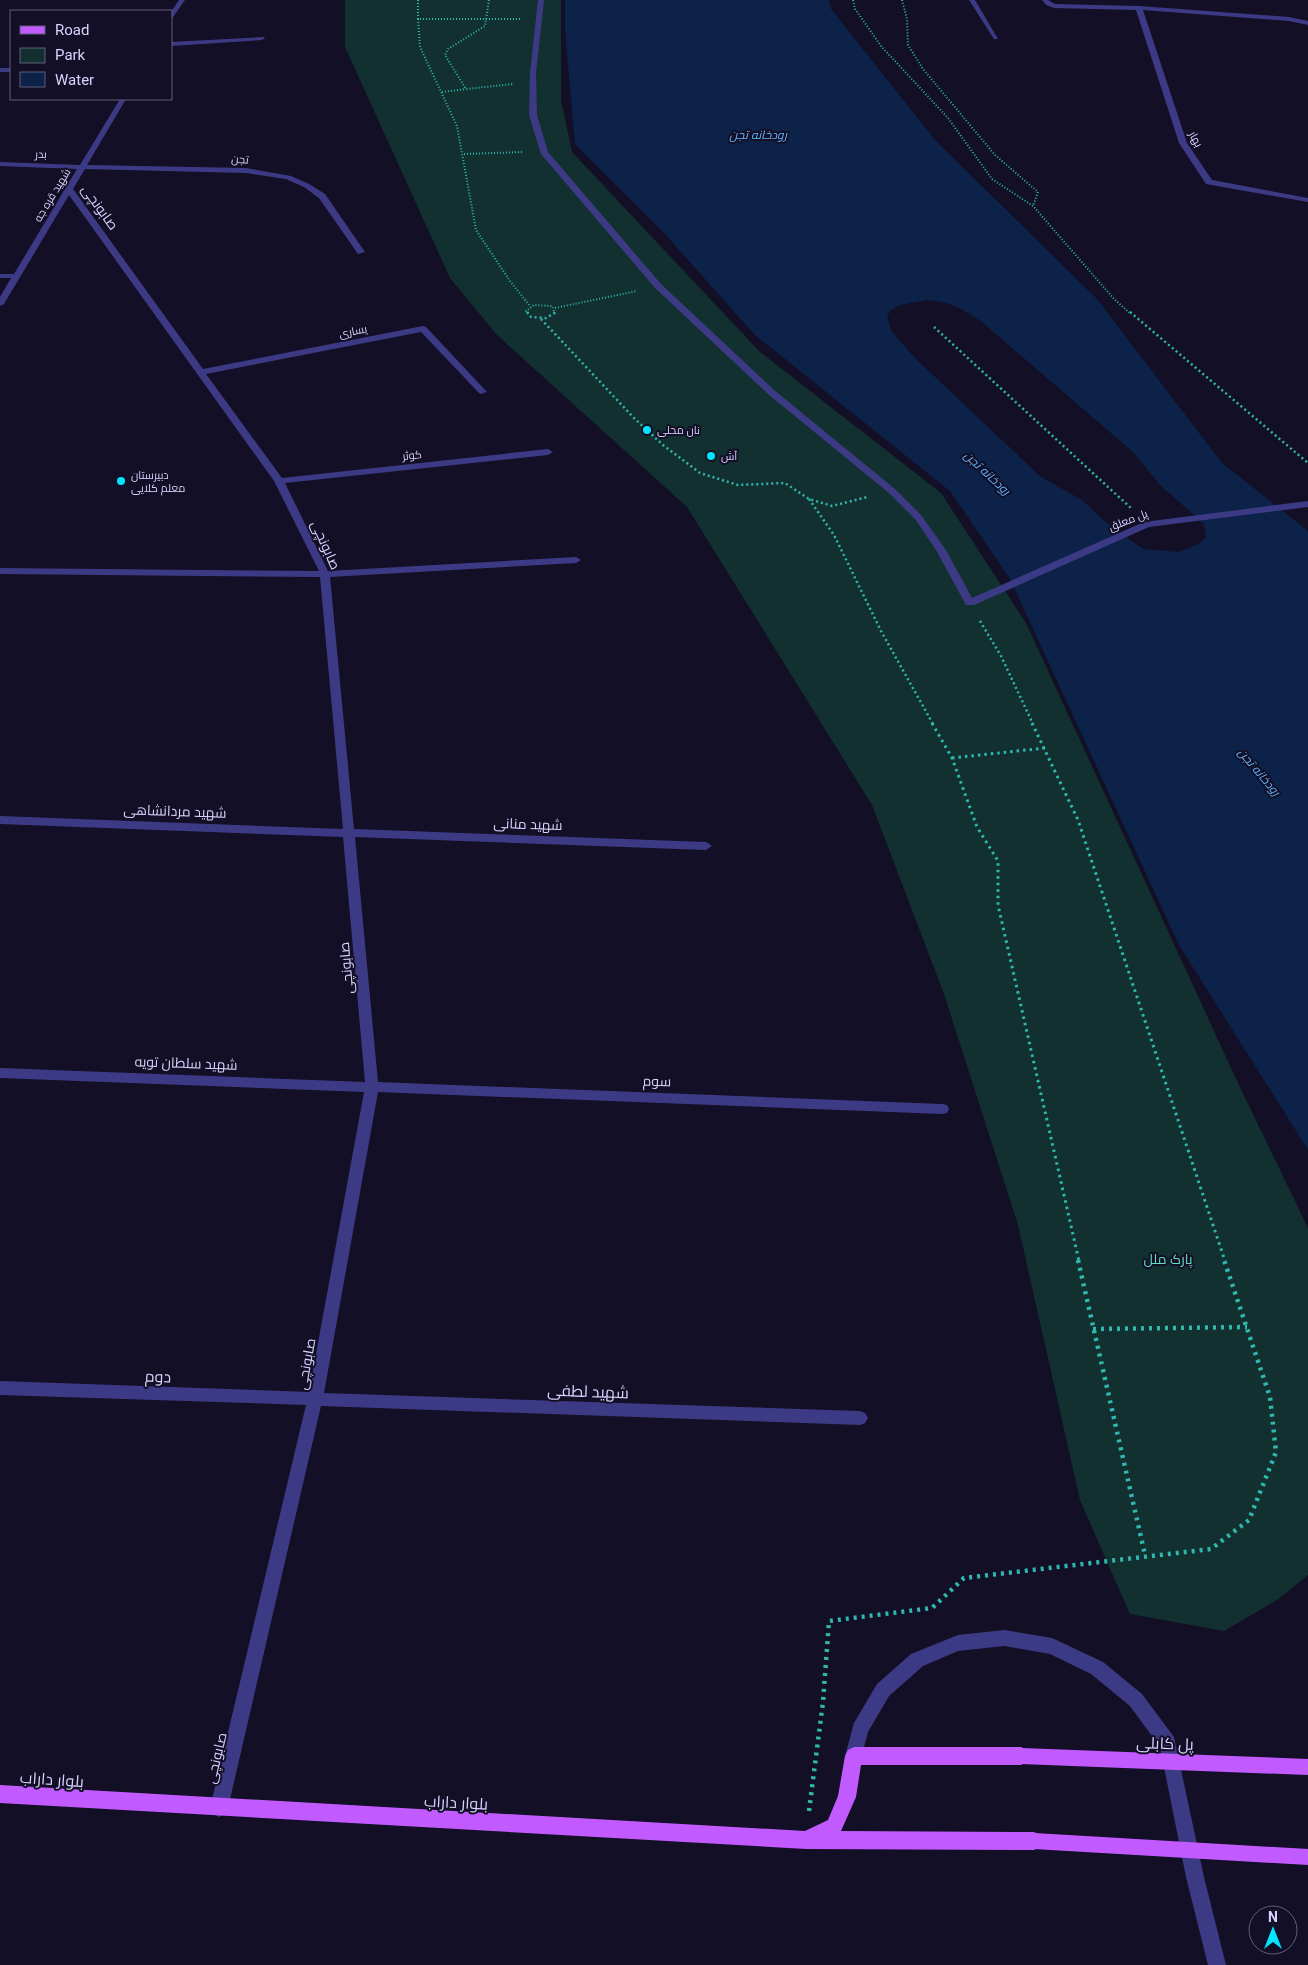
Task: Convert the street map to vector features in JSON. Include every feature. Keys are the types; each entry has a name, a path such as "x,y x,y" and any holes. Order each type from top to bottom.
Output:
{"main road":[{"name":"بلوار داراب","path":"0,1794 806,1840 834,1826 847,1797 854,1756"},
{"name":"پل کابلی","path":"854,1756 1020,1756 1308,1767"},
{"path":"806,1840 1034,1841 1308,1857"}],"street":[{"path":"172,16 182,0"},
{"path":"541,0 533,81 533,115 544,152 658,286 771,392 892,491 918,517 942,550 970,603"},
{"path":"972,0 996,38"},
{"path":"1045,0 1048,4 1054,6 1140,8 1289,19 1308,23"},
{"name":"بهار","path":"1140,8 1184,143 1209,182 1308,200"},
{"path":"172,44 262,38"},
{"name":"شهید قره جه","path":"0,304 122,100"},
{"name":"بدر","path":"0,164 82,166"},
{"name":"تجن","path":"82,166 246,170 294,180 322,196 361,252"},
{"name":"صابونچی","path":"69,189 279,481 325,574 372,1087 315,1399 219,1808"},
{"path":"0,276 17,276"},
{"name":"یساری","path":"201,372 423,329 483,392"},
{"name":"کوثر","path":"279,481 548,452"},
{"name":"پل معلق","path":"970,603 1147,524 1308,504"},
{"path":"0,572 325,574 576,560"},
{"name":"شهید مردانشاهی","path":"0,820 348,833"},
{"name":"شهید منانی","path":"348,833 706,846"},
{"name":"شهید سلطان تویه","path":"0,1072 372,1087"},
{"name":"سوم","path":"372,1087 942,1109"},
{"name":"دوم","path":"0,1388 315,1399"},
{"name":"شهید لطفی","path":"315,1399 860,1418"},
{"path":"854,1756 860,1729 883,1690 917,1660 958,1643 1004,1638 1052,1646 1097,1668 1136,1700 1168,1743 1195,1877 1217,1965"}],"path":[{"path":"418,0 420,47 457,126 464,154 467,186 476,230 510,281 530,306"},
{"path":"466,89 445,55 448,49 485,26 489,0"},
{"path":"852,0 855,10 881,46 948,118 992,179 1033,206 1114,299 1308,463"},
{"path":"902,0 907,19 908,44 923,69 995,155 1038,192 1033,206"},
{"path":"418,19 540,19"},
{"path":"442,92 533,81"},
{"path":"464,154 544,152"},
{"path":"555,308 554,315 541,319 528,316 526,311 530,306 544,304 555,308 658,286"},
{"path":"541,319 634,418 663,445 700,473 738,485 786,483 809,499 832,506 892,491"},
{"path":"934,327 1147,524"},
{"path":"809,499 834,535 881,631 952,758 977,827 998,860 998,905 1144,1554"},
{"path":"806,1840 823,1702 829,1621 932,1608 964,1578 1060,1568 1144,1554 1211,1549 1249,1520 1276,1452 1270,1397 1078,820 1001,656 970,603"},
{"path":"952,758 1045,748"},
{"path":"1093,1329 1247,1327"}],"green space":[{"name":"پارک ملل","path":"345,0 561,0 561,100 572,152 760,352 941,493 1026,623 1237,1081 1308,1228 1308,1575 1277,1600 1224,1631 1130,1614 1080,1500 1018,1225 944,994 872,805 687,507 497,335 450,278 345,47"}],"water":[{"name":"رودخانه تجن","path":"565,0 829,0 831,9 935,140 1097,299 1222,463 1308,531 1308,1150 1179,945 1010,579 950,491 755,335 664,233 575,144 565,31","holes":["927,300 956,307 982,322 1134,453 1160,485 1204,524 1206,538 1197,545 1179,552 1143,549 1104,521 1082,500 1041,477 917,360 892,332 887,317 890,311 899,305"]}],"place":[{"name":"نان محلی","path":"647,430"},
{"name":"آش","path":"711,456"},
{"name":"دبیرستان معلم کلایی","path":"121,481"}]}
